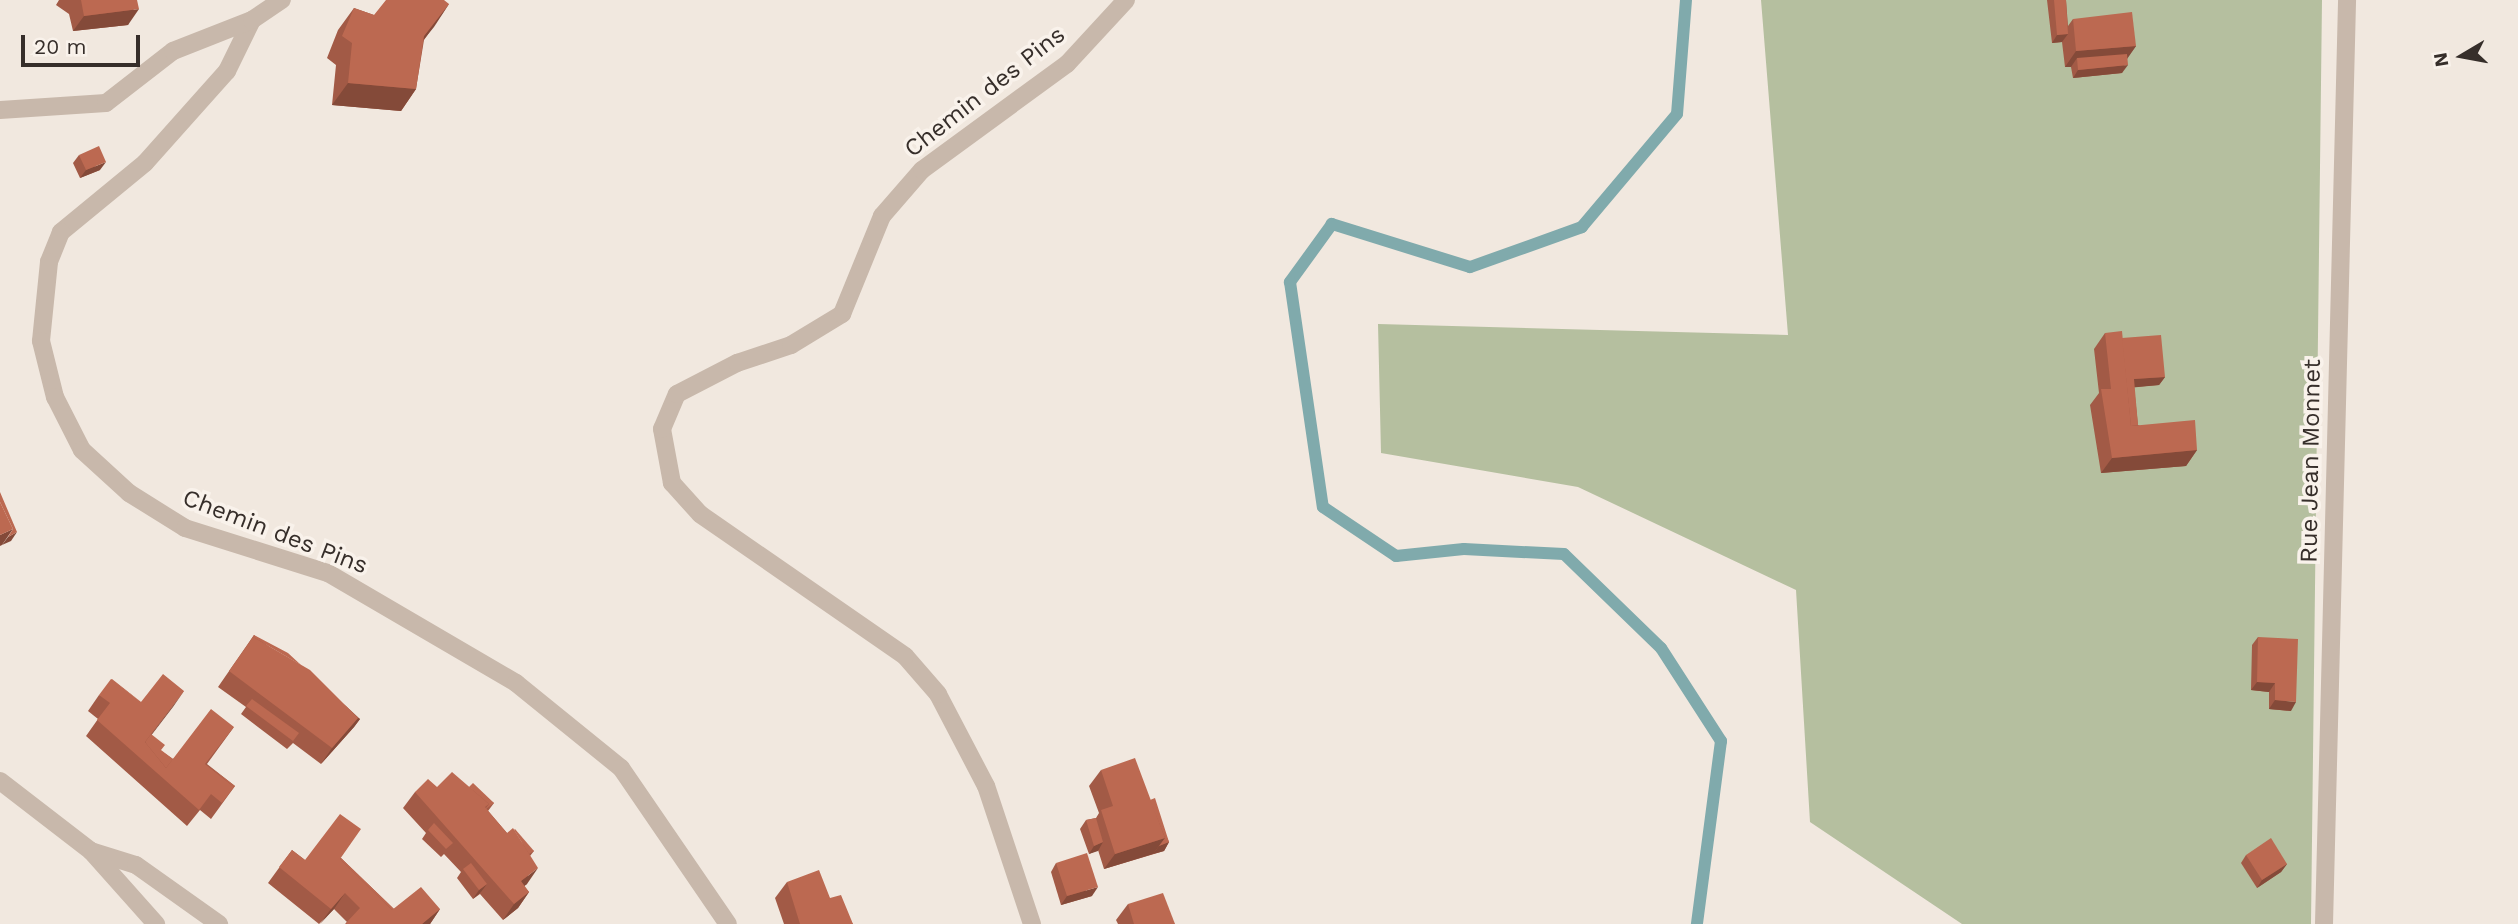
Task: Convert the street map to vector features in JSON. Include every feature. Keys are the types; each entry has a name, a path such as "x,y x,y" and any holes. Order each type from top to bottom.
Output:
{"street":[{"path":"0,110 106,103 173,51 252,20 282,0"},
{"name":"Chemin des Pins","path":"1032,924 986,786 938,694 905,656 700,514 672,483 662,429 677,394 737,363 791,345 842,314 883,216 922,170 1067,64 1126,0"},
{"name":"Rue Jean Monnet","path":"2324,924 2347,0"},
{"name":"Chemin des Pins","path":"252,20 227,71 145,163 61,232 49,262 41,341 55,397 82,450 129,493 185,528 328,573 516,683 621,768 728,924"},
{"path":"0,780 92,851 156,924"},
{"path":"92,851 136,865 219,924"}],"green space":[{"path":"1761,0 2322,0 2311,924 1962,924 1810,822 1796,590 1578,487 1381,453 1378,324 1788,335"}],"building":[{"path":"81,0 137,0 139,9 84,16"},
{"path":"386,0 444,0 449,4 424,36 416,89 348,83 352,43 342,36 354,8 374,15"},
{"path":"2054,0 2066,0 2068,34 2057,35"},
{"path":"2132,12 2136,46 2076,51 2073,19"},
{"path":"2127,54 2128,65 2078,70 2077,58"},
{"path":"99,146 106,162 86,170 79,155"},
{"path":"2122,331 2131,426 2195,420 2197,450 2112,458 2101,389 2111,389 2105,333"},
{"path":"2161,335 2165,377 2134,379 2138,425 2131,426 2122,338"},
{"path":"0,492 17,532 8,537 13,529 0,502"},
{"path":"0,502 13,529 0,535"},
{"path":"254,635 288,653 301,665 253,637 248,644"},
{"path":"253,637 310,670 358,718 332,748 229,671"},
{"path":"2258,637 2298,639 2296,702 2275,700 2275,683 2257,682"},
{"path":"163,674 184,691 145,742 166,768 211,709 234,727 205,764 234,787 222,803 211,794 199,810 97,720 110,703 99,695 111,679 141,702"},
{"path":"252,699 299,733 293,741 246,706"},
{"path":"151,734 165,745 161,750 173,759 166,768 145,742"},
{"path":"1135,758 1165,838 1115,854 1101,810 1113,806 1101,770"},
{"path":"452,772 489,804 485,807 507,833 513,828 538,868 521,881 529,892 514,904 415,792 428,779 437,787"},
{"path":"473,783 494,803 486,809 489,804 469,787"},
{"path":"1155,798 1169,842 1159,846 1165,838 1150,800"},
{"path":"340,814 361,829 340,859 392,910 421,887 440,909 422,924 347,924 360,908 345,893 331,909 279,867 292,850 305,860"},
{"path":"1096,818 1103,842 1094,846 1086,820"},
{"path":"434,823 453,843 446,849 428,830"},
{"path":"515,829 534,851 529,854"},
{"path":"2271,838 2287,864 2262,880 2246,855"},
{"path":"1087,853 1098,887 1067,896 1056,863"},
{"path":"341,858 394,909 392,910"},
{"path":"471,863 487,884 479,890 463,869"},
{"path":"819,870 830,898 841,895 853,924 800,924 787,882"},
{"path":"1163,893 1175,924 1134,924 1128,904"}],"waterway":[{"path":"1686,0 1677,114 1582,227 1470,267 1332,224 1290,282 1323,507 1396,556 1464,549 1564,554 1661,648 1721,741 1697,924"}]}
